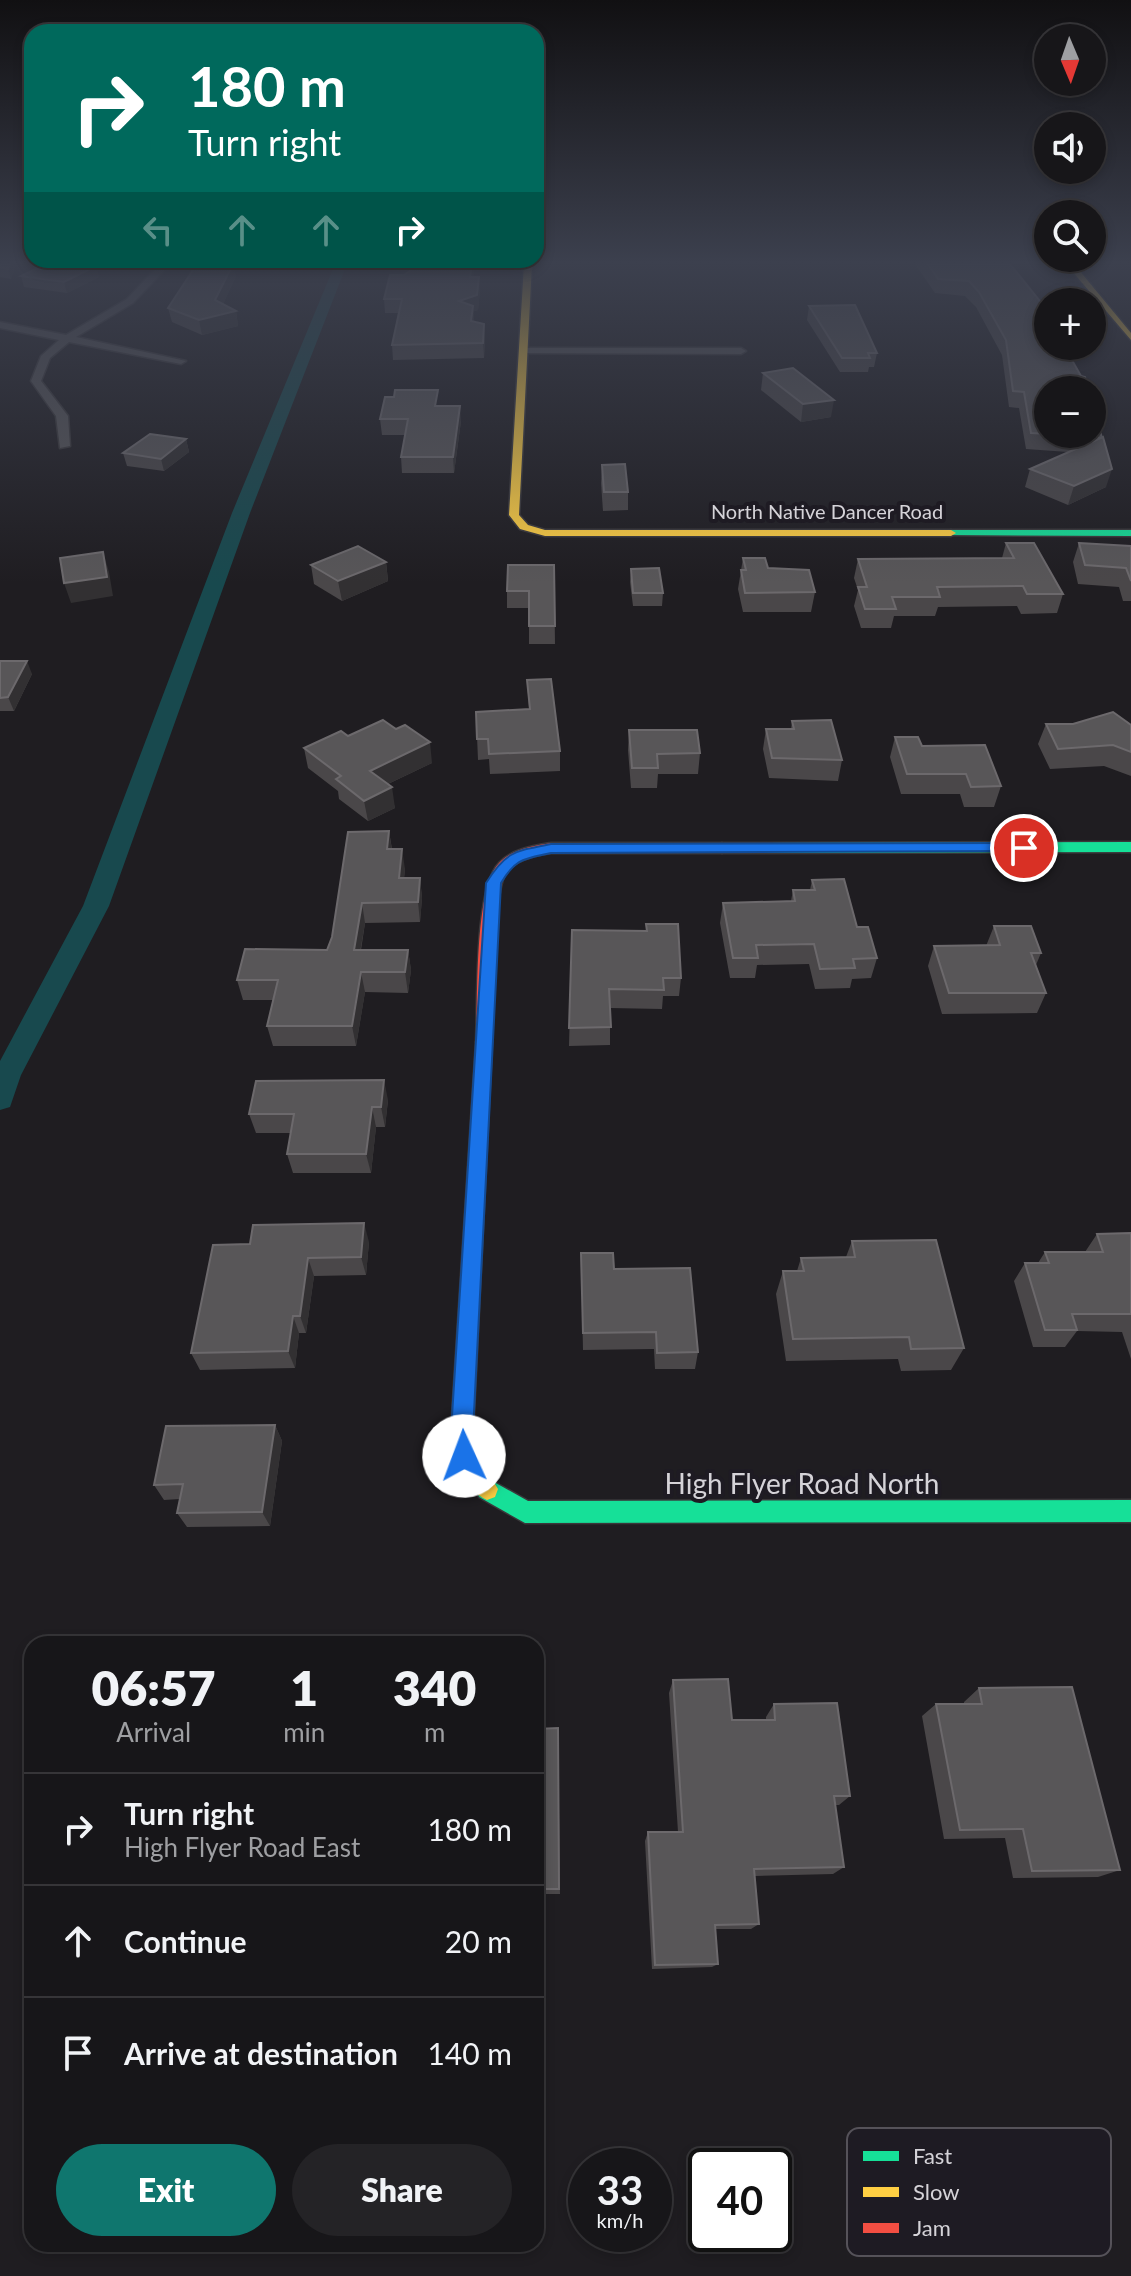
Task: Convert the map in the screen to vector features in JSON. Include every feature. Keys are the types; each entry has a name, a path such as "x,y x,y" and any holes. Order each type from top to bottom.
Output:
{"street":[{"path":"37,370 40,388 62,416 64,446"},
{"name":"North Native Dancer Road","path":"522,370 514,515 524,527 545,533 1131,533"},
{"name":"High Flyer Road North","path":"1131,847 551,848 519,855 506,862 493,883 462,1432 464,1456 481,1486 500,1502 525,1512 1131,1511"}],"building":[{"path":"796,370 834,400 803,404 763,373"},
{"path":"1010,370 1078,370 1081,376 1034,376 1034,433 1031,433 1024,392 1013,391"},
{"path":"395,390 438,390 435,406 460,406 453,457 401,457 408,419 380,419 385,397 394,397"},
{"path":"150,434 186,439 161,459 123,453"},
{"path":"1078,448 1106,448 1112,469 1074,486 1030,469"},
{"path":"625,464 628,492 604,492 602,465"},
{"path":"1006,543 1034,543 1063,594 1027,594 1023,586 937,587 940,597 892,597 896,609 865,609 858,587 867,587 858,559 1014,558"},
{"path":"1079,543 1131,546 1131,581 1126,568 1085,565"},
{"path":"358,546 386,562 338,581 311,565"},
{"path":"103,552 107,577 64,583 60,558"},
{"path":"743,558 765,558 768,568 809,570 815,592 745,593 741,570 746,570"},
{"path":"508,565 554,565 555,626 529,626 529,591 507,591"},
{"path":"659,568 663,593 633,593 631,569"},
{"path":"0,661 27,661 8,697 0,698"},
{"path":"551,679 560,751 489,754 488,739 477,739 476,712 530,709 527,680"},
{"path":"1113,712 1131,725 1131,752 1113,745 1058,749 1046,724 1073,724"},
{"path":"383,720 396,729 405,725 430,742 370,771 392,787 364,801 336,779 341,776 304,748 341,731 348,736"},
{"path":"831,720 842,760 772,758 766,729 794,729 792,721"},
{"path":"629,730 697,730 700,753 657,754 658,768 632,768"},
{"path":"895,737 918,737 922,746 985,745 1001,786 971,787 966,774 907,774"},
{"path":"389,831 387,849 402,849 399,878 420,878 418,902 362,903 354,950 408,950 405,972 361,972 352,1026 267,1026 278,980 237,980 245,949 327,950 332,937 348,832"},
{"path":"844,879 857,927 868,927 877,958 853,959 855,968 820,969 814,944 756,945 758,958 733,958 723,903 795,901 793,890 815,890 812,880"},
{"path":"646,924 678,924 681,978 663,978 664,990 609,989 611,1027 569,1028 572,930 647,931"},
{"path":"994,926 1031,926 1041,953 1031,953 1046,993 949,993 934,946 1000,945"},
{"path":"384,1080 381,1107 372,1107 366,1154 287,1154 294,1114 249,1114 256,1081"},
{"path":"364,1223 361,1257 308,1258 300,1316 293,1316 288,1351 191,1353 213,1245 250,1244 253,1225"},
{"path":"1131,1233 1131,1314 1072,1314 1077,1330 1045,1330 1025,1263 1049,1263 1045,1252 1103,1252 1097,1234"},
{"path":"936,1240 964,1348 911,1349 909,1337 793,1339 783,1271 804,1271 801,1258 855,1257 852,1241"},
{"path":"581,1253 613,1253 614,1269 690,1268 698,1352 657,1353 656,1332 583,1333"},
{"path":"275,1425 262,1512 177,1513 183,1484 154,1485 166,1426"},
{"path":"728,1679 732,1720 775,1720 774,1704 837,1703 850,1796 834,1796 844,1867 754,1869 759,1924 715,1925 718,1964 655,1965 648,1832 683,1832 673,1680"},
{"path":"1072,1687 1120,1870 1032,1871 1023,1829 960,1830 936,1704 982,1704 979,1688"},
{"path":"558,1728 559,1889 544,1889 544,1729"}],"waterway":[{"path":"0,1099 7,1075 96,906 241,513 298,370"}],"traffic: fast":[{"path":"951,533 1131,533"},
{"path":"722,848 1131,847"},
{"path":"487,1489 525,1512 1131,1511"}],"traffic: slow":[{"path":"522,370 514,515 524,527 545,533 951,533"},
{"path":"484,1042 462,1432 468,1460 487,1489"}],"traffic: jam":[{"path":"484,1042 491,904 497,875 514,858 551,848 722,848"}],"route":[{"path":"464,1456 462,1432 493,883 506,862 534,850 551,848 1024,848"}]}
